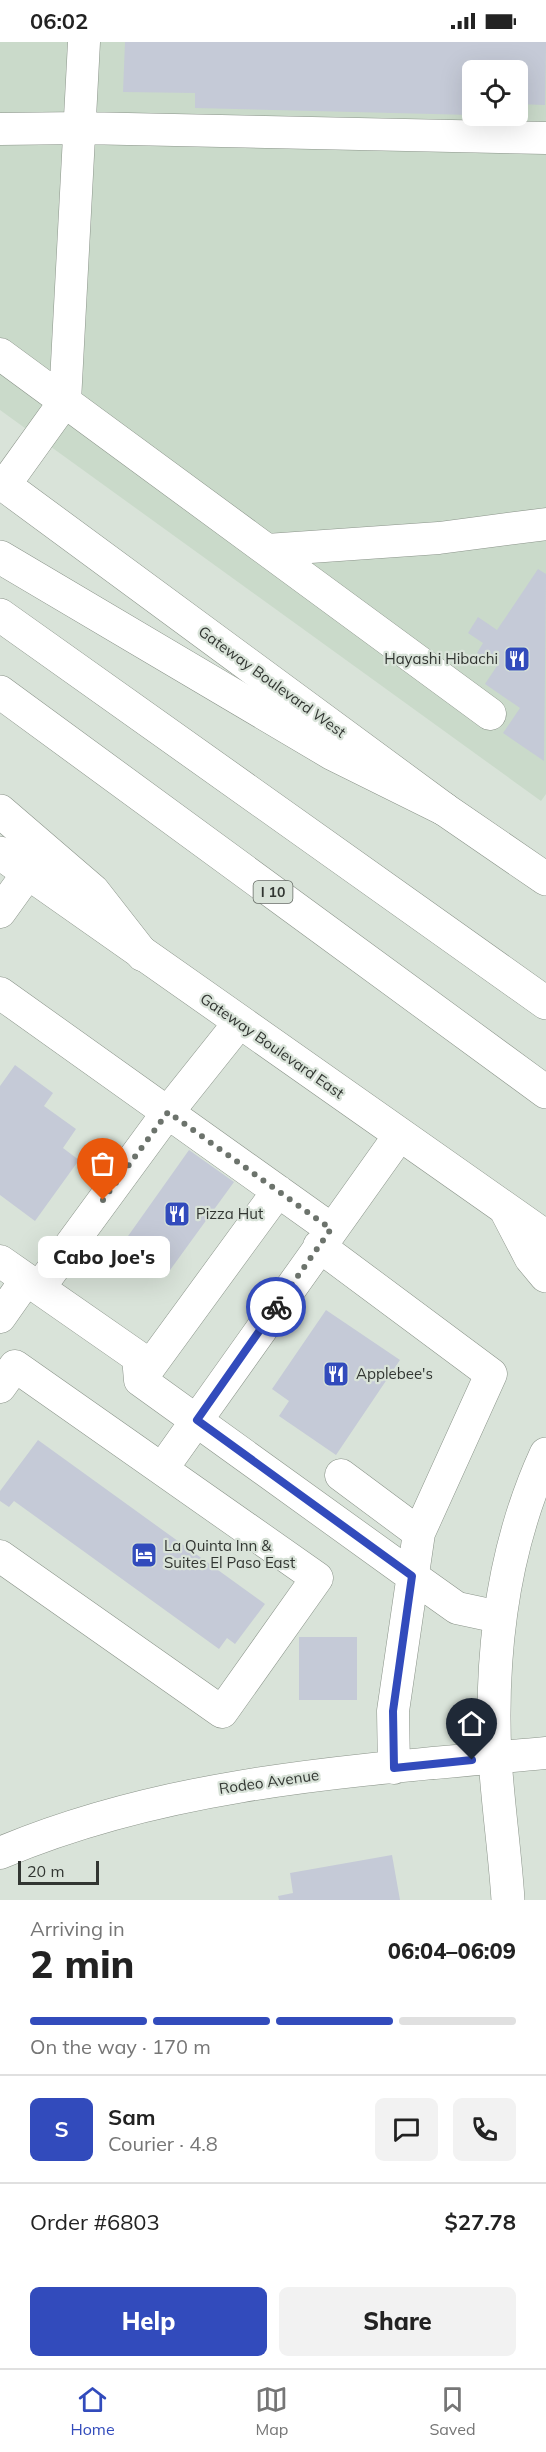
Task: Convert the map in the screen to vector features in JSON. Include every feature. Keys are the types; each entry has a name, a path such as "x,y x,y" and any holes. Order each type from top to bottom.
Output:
{"main road":[{"name":"Gateway Boulevard West","path":"2,484 444,809 546,878"},
{"path":"0,557 333,754 444,809"},
{"path":"0,615 546,1003"},
{"name":"I 10","path":"0,692 546,1092"},
{"path":"0,811 93,891 143,955"},
{"name":"Gateway Boulevard East","path":"0,853 399,1136 545,1235"},
{"path":"507,1211 531,1258 546,1276"},
{"path":"508,1900 495,1758 494,1690 499,1617 521,1516 546,1454"}],"street":[{"path":"2,484 65,401 84,42"},
{"path":"0,129 81,128 546,138"},
{"path":"0,354 490,714"},
{"path":"267,550 439,538 546,524"},
{"path":"0,912 28,873"},
{"path":"0,993 278,1191 325,1238 491,1374 419,1533 393,1711 394,1768"},
{"path":"0,1317 33,1284 239,1023"},
{"path":"162,1469 399,1136"},
{"path":"140,1380 278,1191"},
{"path":"0,1261 138,1357 140,1380 412,1576 457,1608 499,1617"},
{"path":"0,1387 15,1366 317,1578 222,1712 0,1556"},
{"path":"341,1475 419,1533"},
{"name":"Rodeo Avenue","path":"0,1853 106,1815 198,1793 273,1779 546,1753"}],"shaded area":[{"path":"0,42 546,42 546,794 541,801 0,410"}],"building":[{"path":"125,42 546,42 545,105 528,104 528,60 462,60 462,115 195,108 195,93 123,92"},
{"name":"Hayashi Hibachi","path":"538,569 546,574 544,761 503,733 520,708 485,684 497,666 477,653 483,643 468,633 478,617 497,630"},
{"path":"15,1065 53,1093 44,1106 76,1129 63,1148 79,1160 35,1221 0,1195 0,1086"},
{"name":"Pizza Hut","path":"189,1150 234,1182 165,1277 121,1246"},
{"name":"Applebee's","path":"326,1310 400,1360 336,1455 279,1416 289,1401 272,1389"},
{"name":"La Quinta Inn & Suites El Paso East","path":"38,1440 265,1604 235,1644 227,1638 219,1649 14,1501 9,1507 0,1501 0,1491"},
{"path":"299,1637 357,1637 357,1700 299,1700"},
{"path":"392,1855 400,1900 279,1900 278,1896 293,1893 290,1873"}],"way so far":[{"path":"103,1200 168,1112 331,1229 276,1307"}],"place":[{"name":"Hayashi Hibachi","path":"517,659"},
{"name":"Cabo Joe's","path":"103,1200"},
{"name":"Pizza Hut","path":"177,1214"},
{"name":"Applebee's","path":"336,1374"},
{"name":"La Quinta Inn & Suites El Paso East","path":"144,1555"}],"route":[{"path":"276,1307 197,1420 412,1576 393,1711 394,1768 472,1760"}]}
